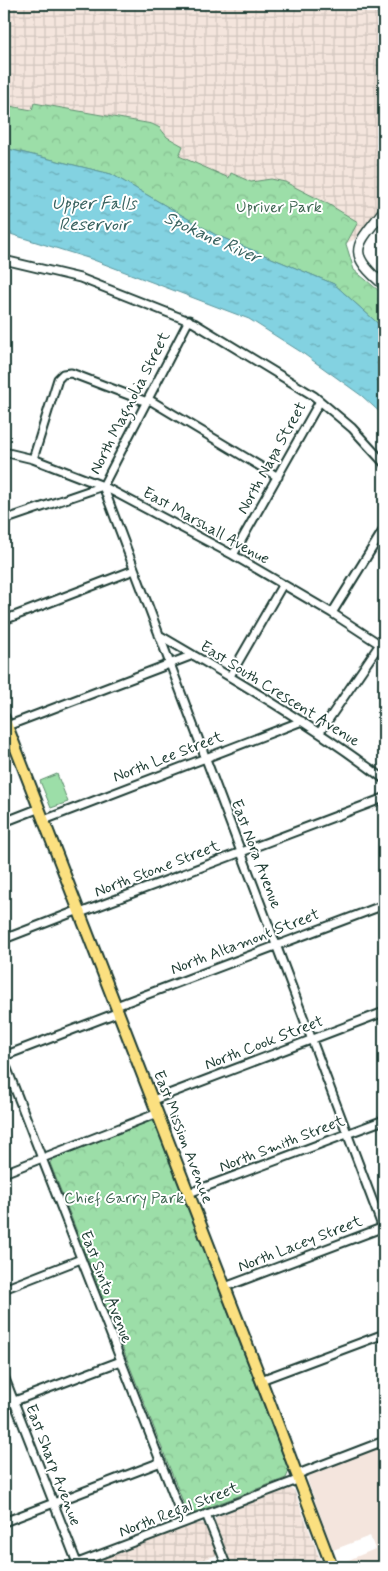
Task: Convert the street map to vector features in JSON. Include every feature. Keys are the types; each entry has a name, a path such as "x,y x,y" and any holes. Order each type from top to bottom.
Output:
{"main road":[{"name":"East Mission Avenue","path":"5,722 262,1380 332,1567"}],"street":[{"path":"380,4 384,14"},
{"path":"384,210 360,240 358,251 361,262 367,270 384,285"},
{"path":"4,260 80,278 189,320 303,388 352,428 384,463"},
{"name":"North Magnolia Street","path":"4,520 103,486 189,320"},
{"path":"33,459 58,379 63,374 70,373 147,400 278,476"},
{"name":"North Napa Street","path":"233,555 320,401"},
{"name":"East Marshall Avenue","path":"4,452 33,459 103,486 233,555 332,613 382,646"},
{"name":"East Nora Avenue","path":"103,486 384,1228"},
{"path":"332,613 384,529"},
{"path":"4,620 134,570"},
{"path":"230,676 282,584"},
{"name":"East South Crescent Avenue","path":"159,635 230,676 320,732 384,779"},
{"path":"320,732 382,646"},
{"path":"5,722 193,655"},
{"name":"North Lee Street","path":"44,820 302,721"},
{"name":"North Stone Street","path":"4,939 384,798"},
{"path":"4,822 40,808"},
{"name":"North Altamont Street","path":"4,1056 276,945 384,905"},
{"name":"North Cook Street","path":"152,1100 384,1012"},
{"name":"East Sinto Avenue","path":"4,1060 184,1522"},
{"path":"4,1173 158,1113"},
{"name":"North Smith Street","path":"189,1193 384,1120"},
{"name":"North Lacey Street","path":"225,1287 384,1228"},
{"path":"4,1289 81,1259"},
{"path":"262,1380 384,1334"},
{"path":"4,1405 121,1361"},
{"name":"East Sharp Avenue","path":"4,1376 78,1563"},
{"name":"North Regal Street","path":"67,1567 206,1514 384,1441"},
{"path":"4,1522 161,1462"},
{"path":"206,1514 227,1567"}],"shaded area":[{"path":"4,4 372,4 384,30 384,201 354,240 346,243 358,222 271,179 251,182 231,174 229,178 198,166 179,156 183,146 167,137 160,128 152,124 34,103 32,110 4,105"},
{"path":"378,1449 384,1451 384,1567 340,1567 339,1564 375,1549 370,1536 333,1550 308,1482 308,1477 311,1474"},
{"path":"288,1487 294,1490 323,1567 233,1567 215,1523 216,1517"},
{"path":"203,1523 206,1527 217,1555 184,1567 79,1567"}],"green space":[{"name":"Upriver Park","path":"34,103 152,124 160,128 167,137 183,146 179,156 229,178 231,173 251,182 271,179 285,182 358,222 346,244 354,270 384,295 384,329 334,284 216,235 111,174 4,148 4,105 32,110"},
{"path":"57,774 68,802 51,808 40,781"},
{"name":"Chief Garry Park","path":"151,1121 155,1122 289,1471 286,1478 191,1514 187,1512 50,1163 53,1158"}],"water":[{"name":"Upper Falls Reservoir","path":"4,148 111,174 216,235 334,284 384,329 384,416 362,396 301,352 249,319 91,259 4,232"}],"water label":[{"name":"Spokane River","path":"212,238"}]}
